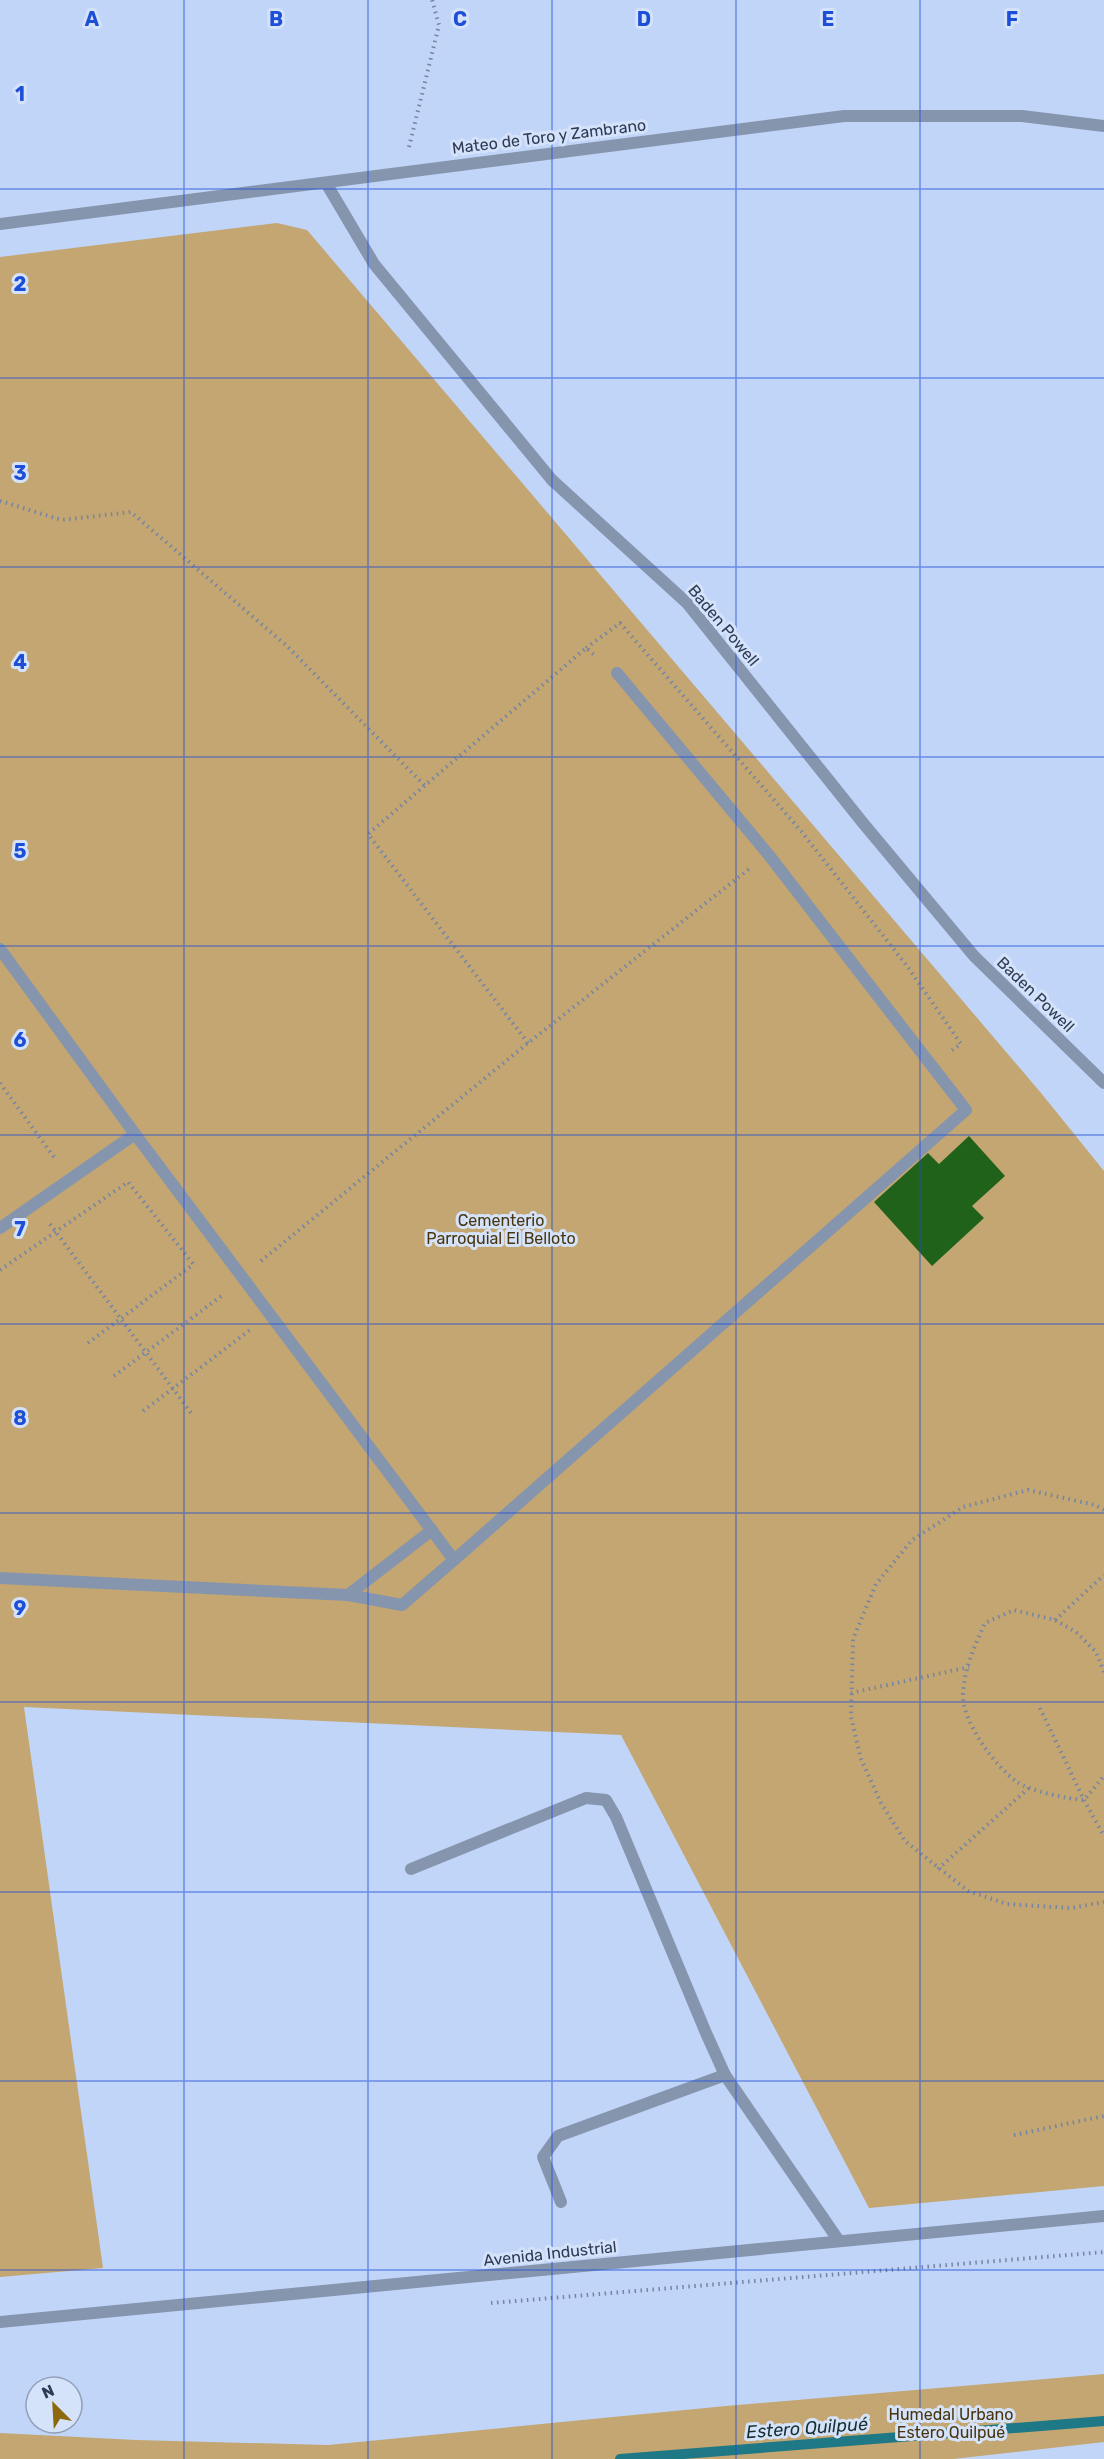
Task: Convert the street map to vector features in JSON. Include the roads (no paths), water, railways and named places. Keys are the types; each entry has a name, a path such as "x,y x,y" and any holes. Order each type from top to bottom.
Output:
{"street":[{"name":"Mateo de Toro y Zambrano","path":"0,224 844,116 1022,116 1104,126"},
{"name":"Baden Powell","path":"326,183 374,264 552,480 687,603 863,823 974,956 1104,1083"},
{"path":"0,1578 348,1595 402,1605 966,1110 768,854 617,673"},
{"path":"0,949 135,1134 454,1560"},
{"path":"0,1228 135,1134"},
{"path":"348,1595 432,1530"},
{"path":"411,1869 586,1798 606,1800 616,1817 725,2075 839,2241"},
{"path":"561,2202 543,2157 558,2136 725,2075"},
{"name":"Avenida Industrial","path":"0,2322 1104,2216"}],"waterway":[{"name":"Estero Quilpué","path":"620,2459 1104,2421"}],"park label":[{"name":"Cementerio Parroquial El Belloto","path":"501,1229"},
{"name":"Humedal Urbano Estero Quilpué","path":"951,2423"}]}
